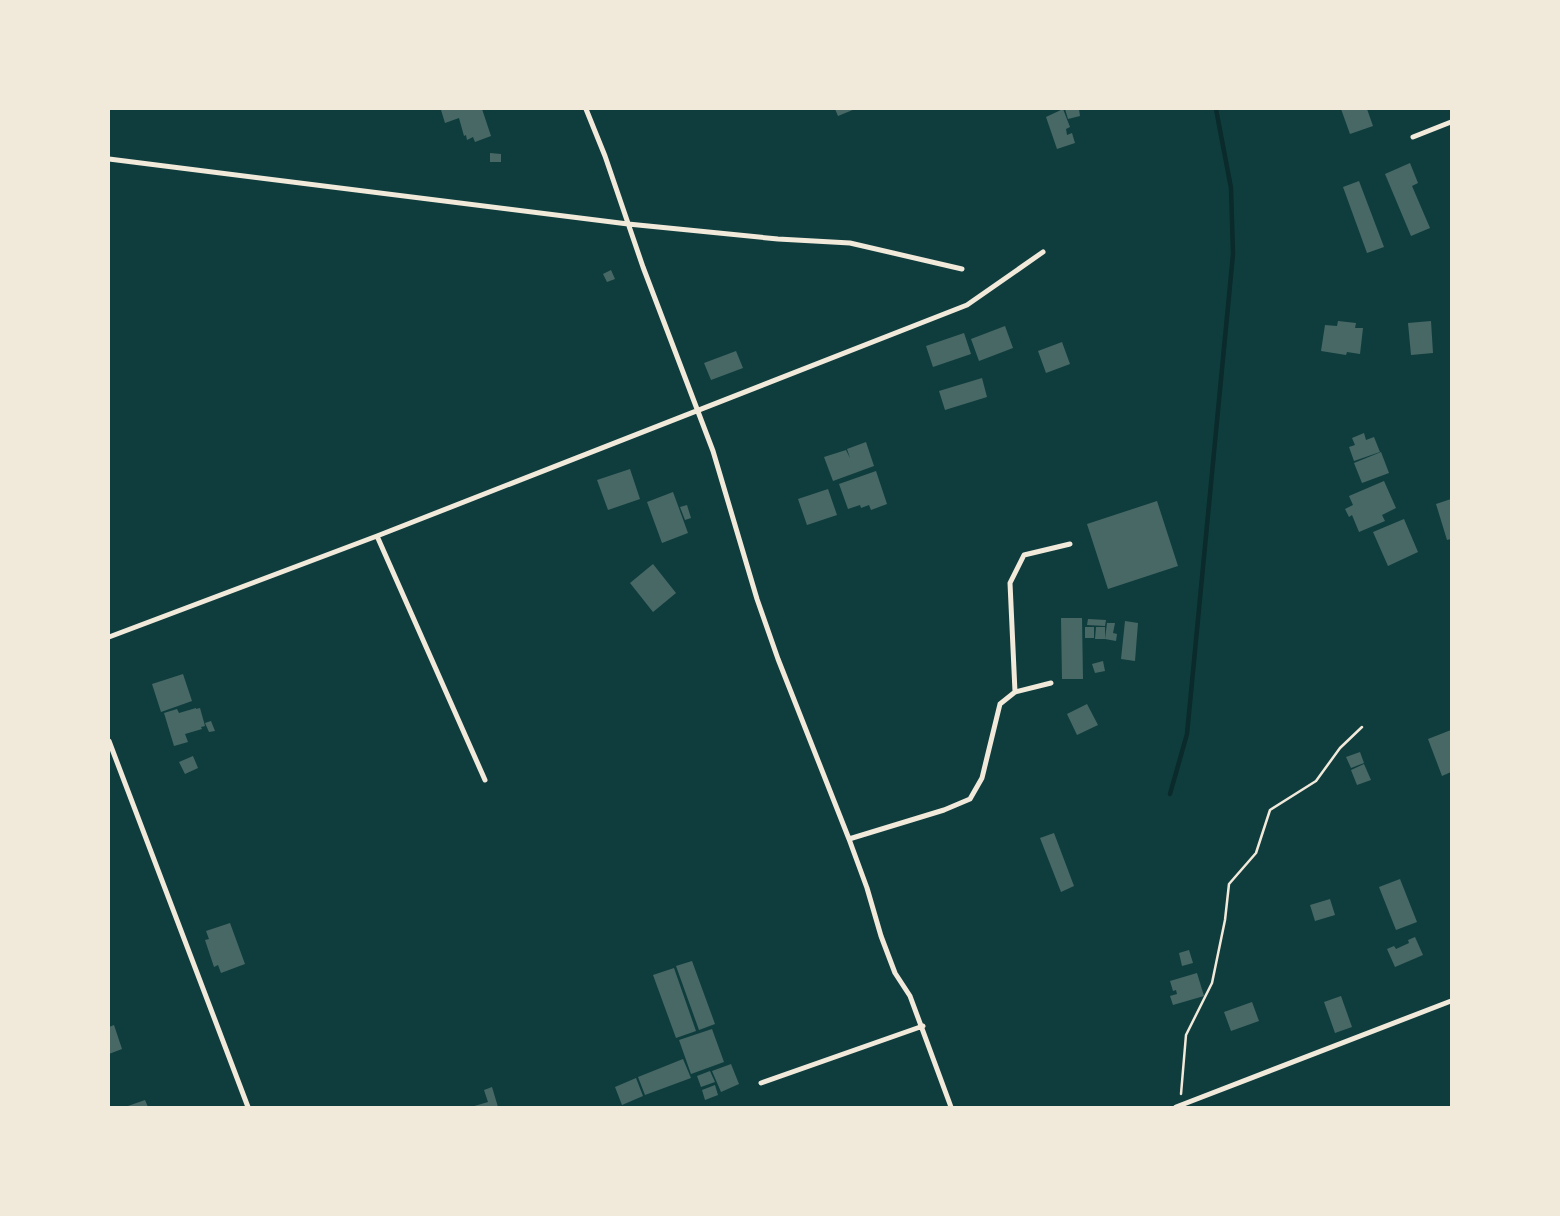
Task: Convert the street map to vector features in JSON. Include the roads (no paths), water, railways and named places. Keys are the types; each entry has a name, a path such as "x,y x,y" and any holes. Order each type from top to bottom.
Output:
{"street":[{"path":"586,109 713,451 756,598 849,839 880,936 892,966 910,996 951,1107"},
{"path":"1413,137 1451,122"},
{"path":"109,159 628,224 778,239 850,243 962,269"},
{"path":"109,637 377,536 967,305 1043,252"},
{"path":"377,536 485,780"},
{"path":"1015,692 1010,583 1024,555 1070,544"},
{"path":"849,839 944,810 970,799 982,778 1000,704 1015,692 1051,683"},
{"path":"109,741 248,1107"},
{"path":"1178,1107 1451,1001"},
{"path":"760,1083 922,1026"}],"waterway":[{"path":"1170,794 1187,734 1233,254 1231,188 1216,109"}]}
